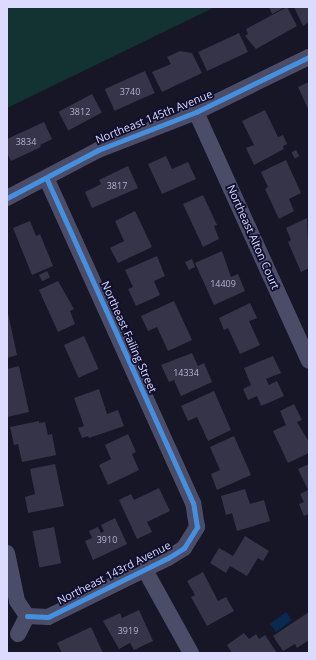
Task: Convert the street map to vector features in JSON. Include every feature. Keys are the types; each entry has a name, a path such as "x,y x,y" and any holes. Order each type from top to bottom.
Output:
{"street":[{"name":"Northeast 145th Avenue","path":"7,198 47,179 98,150 196,112 309,57"},
{"name":"Northeast Alton Court","path":"196,112 309,361"},
{"name":"Northeast Failing Street","path":"47,179 193,503"},
{"name":"Northeast 143rd Avenue","path":"27,616 48,617 145,570 184,548 192,537 198,522 193,503"},
{"path":"7,553 17,601 27,616 18,634"},
{"path":"145,570 191,653"}],"green space":[{"path":"7,7 215,7 7,108"}],"water":[{"path":"286,612 292,620 276,632 270,624"}],"building":[{"path":"269,7 285,7 272,14"},
{"path":"287,7 297,26 256,49 245,36 248,34 246,29"},
{"path":"294,7 309,7 309,22 303,26"},
{"path":"239,33 248,52 207,71 198,52"},
{"path":"180,51 192,53 202,73 162,92 152,72 171,64 167,57"},
{"path":"145,71 155,93 115,111 105,89"},
{"path":"309,82 309,111 298,87"},
{"path":"92,94 102,113 68,130 58,112"},
{"path":"265,110 278,137 283,135 287,144 283,146 284,149 254,165 246,148 254,145 242,121"},
{"path":"44,122 52,139 40,145 41,147 11,161 7,153 7,139"},
{"path":"296,150 299,156 295,159 292,152"},
{"path":"166,156 172,169 188,162 196,179 162,194 148,164"},
{"path":"286,160 301,193 289,199 294,211 279,219 265,189 268,187 261,172"},
{"path":"128,166 138,188 92,208 85,192 101,184 99,180"},
{"path":"203,195 217,225 214,226 219,239 203,247 183,204"},
{"path":"135,211 152,247 118,263 110,248 124,241 115,221"},
{"path":"307,218 309,268 301,272 288,242 291,240 286,228"},
{"path":"30,221 36,236 40,234 53,266 32,275 13,228"},
{"path":"222,251 231,277 238,274 245,291 214,305 195,263"},
{"path":"157,256 165,276 154,281 160,295 136,306 128,289 133,287 125,270"},
{"path":"192,259 195,267 189,270 185,262"},
{"path":"47,271 50,277 42,281 39,275"},
{"path":"58,281 74,309 70,311 75,324 58,332 39,290"},
{"path":"174,301 192,340 168,351 157,327 148,331 141,316"},
{"path":"250,303 257,318 249,321 260,345 240,354 228,328 224,330 219,318"},
{"path":"7,309 17,355 7,358"},
{"path":"84,336 99,369 79,378 64,345"},
{"path":"192,353 198,366 204,363 212,382 181,396 174,380 169,382 161,365"},
{"path":"273,356 281,373 266,379 269,385 277,381 284,396 261,406 257,396 248,400 243,389 251,385 244,368"},
{"path":"19,366 29,412 7,417 7,369"},
{"path":"99,389 107,414 118,410 124,426 89,438 88,436 82,438 78,428 84,426 74,398"},
{"path":"214,391 231,430 208,441 197,417 188,421 181,406"},
{"path":"294,404 302,420 297,422 309,442 309,453 288,463 273,431 286,425 280,411"},
{"path":"39,421 39,423 45,422 48,435 52,434 56,455 22,462 18,444 14,445 10,427"},
{"path":"128,434 136,452 132,454 139,470 108,485 99,465 111,459 105,445"},
{"path":"234,436 251,475 217,490 211,474 220,470 210,447"},
{"path":"55,464 64,506 28,513 25,497 35,494 30,469"},
{"path":"309,464 309,514 304,516 299,504 304,502 300,494 308,490 298,469"},
{"path":"159,488 170,511 147,522 152,532 137,539 119,500 131,494 134,500"},
{"path":"245,489 250,504 264,500 270,521 237,531 232,513 226,515 221,496"},
{"path":"115,518 127,544 93,560 85,541 92,538 89,531 98,527 101,533 104,531 101,525"},
{"path":"54,527 61,563 39,568 32,531"},
{"path":"245,536 269,551 263,561 258,558 247,576 230,566 226,573 210,563 219,548 233,556"},
{"path":"203,572 218,601 226,597 234,611 207,626 191,597 195,595 187,581"},
{"path":"139,610 153,641 134,650 130,643 119,649 103,621 120,613 122,618"},
{"path":"309,612 309,640 297,648 295,644 283,651 273,636"},
{"path":"91,627 103,653 62,653 57,643"},
{"path":"244,633 249,639 256,634 259,639 265,635 277,653 232,653 227,645"}],"cycle path":[{"path":"7,198 98,150 196,112 309,57"},
{"path":"27,616 48,617 168,558 184,548 197,527 193,503 47,179"}]}
